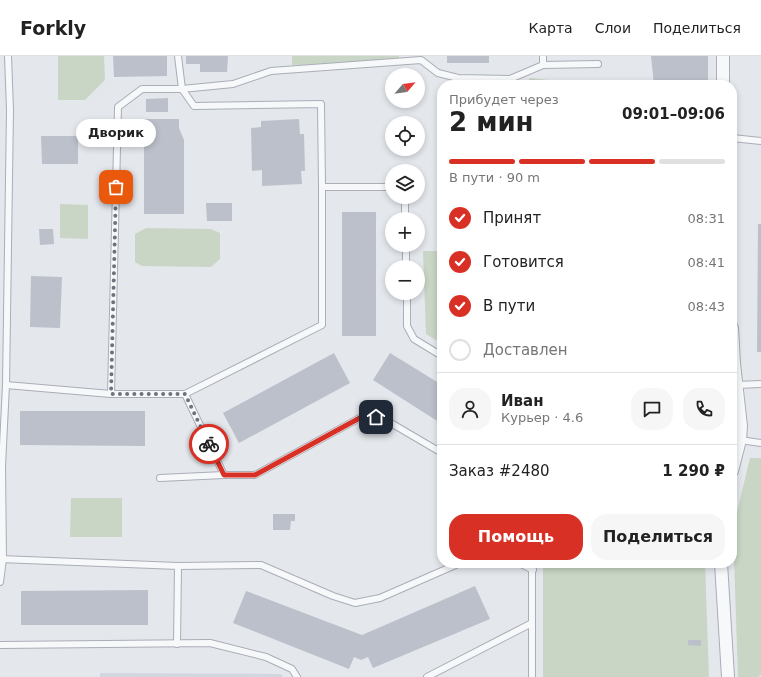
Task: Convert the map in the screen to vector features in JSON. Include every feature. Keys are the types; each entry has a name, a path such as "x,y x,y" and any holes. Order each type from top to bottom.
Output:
{"street":[{"path":"723,56 723,80"},
{"path":"737,393 741,426 737,452"},
{"path":"721,568 728,677"}],"lane":[{"path":"0,582 1,495 6,385 10,110 8,56"},
{"path":"6,385 111,394 185,394 322,325 322,187 320,104 194,106 182,89 178,56"},
{"path":"543,56 543,65"},
{"path":"111,394 118,107 142,89 182,89 233,84 271,71 421,60 438,73 458,78 510,80 543,65 598,64"},
{"path":"737,139 761,141"},
{"path":"322,187 385,187"},
{"path":"406,300 407,326 414,339 437,353"},
{"path":"737,385 761,384"},
{"path":"185,394 224,475"},
{"path":"364,429 367,414"},
{"path":"160,478 255,475 367,414 384,420 437,450"},
{"path":"740,440 761,443"},
{"path":"1,559 178,566 261,565 333,596 355,603 380,598 449,568"},
{"path":"178,566 178,644"},
{"path":"529,568 533,570 532,677"},
{"path":"427,677 532,623"},
{"path":"0,645 210,643 266,657 292,669 297,677"}],"shaded area":[{"path":"100,673 281,674 283,677 100,677"}],"green space":[{"path":"58,56 104,56 105,80 85,100 58,100"},
{"path":"292,56 399,56 399,62 292,65"},
{"path":"530,78 547,80 529,80"},
{"path":"60,204 88,205 88,239 60,238"},
{"path":"146,228 211,229 220,233 220,259 211,267 142,266 135,262 135,234"},
{"path":"425,251 437,251 437,341 426,334 425,260 423,260 423,252"},
{"path":"750,458 761,458 761,675 758,677 738,677 734,568 737,568 737,512"},
{"path":"71,498 122,498 122,537 70,537"},
{"path":"543,568 705,568 709,677 543,677"}],"building":[{"path":"113,56 167,56 167,76 114,77"},
{"path":"186,56 228,56 227,72 200,72 200,64 186,64"},
{"path":"447,56 489,56 489,63 447,63"},
{"path":"651,56 708,56 708,80 653,80"},
{"path":"168,98 168,112 146,112 146,99"},
{"path":"144,119 179,119 179,128 184,140 184,214 144,214"},
{"path":"299,119 300,134 304,134 305,171 301,171 302,184 262,186 262,170 252,171 251,128 261,127 261,121"},
{"path":"41,136 78,136 78,164 42,164"},
{"path":"206,203 232,203 232,221 207,221"},
{"path":"342,212 376,212 376,336 342,336"},
{"path":"758,224 761,224 761,352 757,352"},
{"path":"39,229 53,229 54,244 40,245"},
{"path":"31,276 62,277 60,328 30,327"},
{"path":"334,353 350,383 239,443 223,413"},
{"path":"390,353 437,382 437,421 373,380"},
{"path":"20,411 145,411 145,446 20,445"},
{"path":"273,514 295,514 295,521 291,521 290,530 273,530"},
{"path":"475,586 490,619 373,668 368,657 361,660 354,657 349,669 233,623 246,591 362,635"},
{"path":"148,590 148,625 21,625 21,591"},
{"path":"688,640 701,640 701,646 688,645"}],"way so far":[{"path":"116,187 111,394 185,394 209,444"}],"place":[{"name":"Дворик","path":"116,187"}],"route":[{"path":"209,444 224,475 255,475 367,414 376,417"}]}
